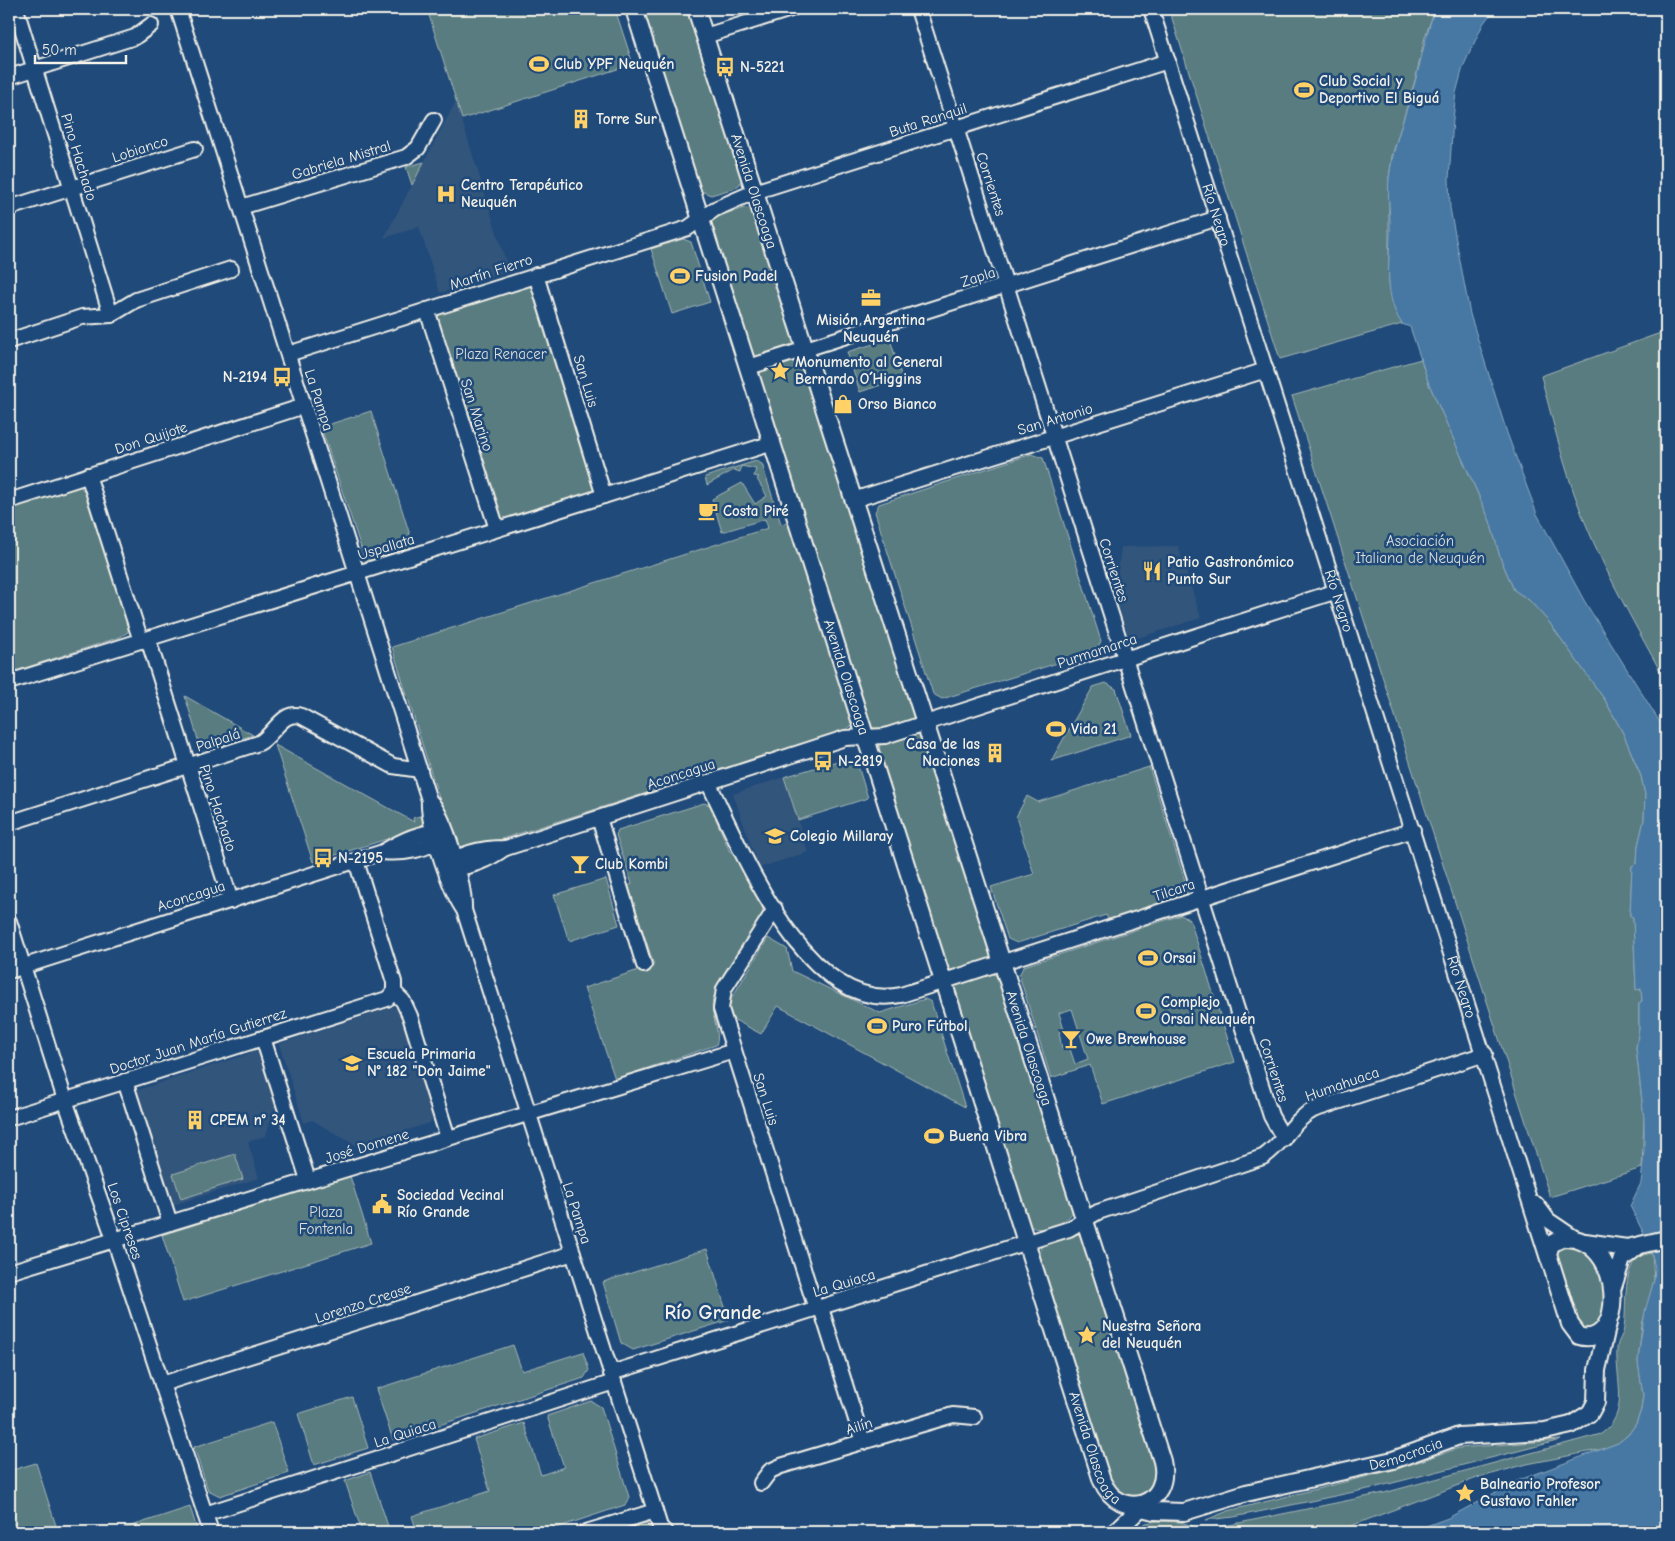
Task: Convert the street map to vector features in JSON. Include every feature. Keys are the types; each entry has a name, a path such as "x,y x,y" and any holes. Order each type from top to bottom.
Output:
{"main road":[{"name":"Avenida Olascoaga","path":"634,9 702,217 1102,1481 1109,1494 1116,1500 1140,1505 1163,1483 1162,1461 696,9"},
{"path":"1548,1260 1548,1248 1556,1240 1579,1240 1619,1248 1638,1246 1666,1239"},
{"name":"Río Negro","path":"1548,1260 1574,1333 1589,1338 1600,1333 1608,1324 1613,1305 1613,1289 1604,1261 1598,1252 1579,1240"},
{"path":"1613,1289 1616,1273 1622,1259 1638,1246"},
{"name":"Democracia","path":"1140,1505 1184,1512 1246,1493 1394,1460 1459,1436 1544,1431 1571,1425 1590,1413 1596,1402 1597,1370 1608,1324"},
{"path":"1115,1532 1140,1505"}],"street":[{"name":"Pino Hachado","path":"16,9 111,315"},
{"name":"La Pampa","path":"178,9 420,770 429,800 428,812 452,865 454,896 464,910 661,1530"},
{"path":"705,36 791,9"},
{"name":"Corrientes","path":"918,9 1271,1116 1284,1139"},
{"name":"Río Negro","path":"1151,9 1485,1054 1548,1260"},
{"path":"9,77 134,37 151,25"},
{"name":"Buta Ranquil","path":"702,217 754,192 1168,61"},
{"name":"Gabriela Mistral","path":"241,207 406,157 418,148 434,120"},
{"name":"Lobianco","path":"9,208 195,149"},
{"name":"Martín Fierro","path":"288,354 688,228 702,217"},
{"name":"Zapla","path":"748,367 1218,218"},
{"path":"9,341 82,317 111,315 140,298 231,268"},
{"name":"San Luis","path":"536,275 604,496"},
{"name":"San Marino","path":"427,310 497,529"},
{"name":"San Antonio","path":"853,500 1266,370"},
{"name":"Don Quijote","path":"9,501 304,406"},
{"name":"Uspallata","path":"9,682 773,443"},
{"name":"Pino Hachado","path":"88,475 188,766 231,900"},
{"name":"Purmamarca","path":"866,737 885,736 1337,591"},
{"name":"Palpalá","path":"9,823 259,743 270,736 286,718 296,714 398,768 420,770"},
{"name":"Aconcagua","path":"452,865 486,859 506,848 845,738 866,737"},
{"name":"Tilcara","path":"708,782 750,866 775,909 814,963 851,988 865,994 889,997 1002,963 1413,830"},
{"path":"598,818 644,965"},
{"name":"Aconcagua","path":"9,971 383,852 404,852 439,836"},
{"path":"356,861 394,982 394,992 403,1001 410,1016 448,1138"},
{"name":"San Luis","path":"775,909 721,996 722,1016 863,1442"},
{"name":"Los Cipreses","path":"9,921 65,1100 114,1239 211,1532"},
{"name":"Doctor Juan María Gutierrez","path":"9,1118 387,999 394,992"},
{"path":"267,1037 312,1179"},
{"name":"José Domene","path":"9,1272 734,1051"},
{"name":"Humahuaca","path":"1084,1220 1098,1212 1255,1161 1271,1152 1284,1139 1300,1117 1313,1110 1485,1054"},
{"path":"125,1081 170,1223"},
{"name":"Río Negro","path":"1529,1193 1548,1220 1579,1240"},
{"name":"La Quiaca","path":"205,1514 818,1308 1028,1243 1072,1228 1084,1220"},
{"name":"Lorenzo Crease","path":"162,1384 573,1253"},
{"name":"Ailín","path":"761,1483 767,1474 775,1468 953,1415 974,1417"},
{"path":"586,1532 655,1511"}],"shaded area":[{"path":"1435,9 1494,9 1483,24 1463,67 1456,93 1449,179 1450,208 1470,314 1507,433 1537,514 1585,602 1666,732 1666,1525 1652,1532 1410,1532 1448,1518 1517,1481 1618,1443 1628,1435 1636,1424 1641,1410 1643,1395 1638,1362 1645,1311 1654,1280 1655,1268 1650,1246 1630,1206 1641,1183 1644,1151 1644,1119 1636,1048 1639,1029 1639,1003 1642,1001 1641,989 1636,990 1633,917 1630,916 1632,866 1637,863 1638,846 1644,820 1645,795 1641,776 1623,733 1605,700 1549,622 1529,600 1514,590 1500,557 1490,521 1429,384 1410,327 1402,324 1396,314 1390,292 1389,178 1397,142"},
{"name":"Centro Terapéutico Neuquén","path":"456,101 509,271 440,293 419,227 384,238"},
{"name":"Patio Gastronómico Punto Sur","path":"1178,546 1201,618 1138,638 1127,633 1115,594 1121,547"},
{"name":"Colegio Millaray","path":"784,777 808,852 759,868 733,794"},
{"name":"Escuela Primaria N° 182 \"Don Jaime\"","path":"393,1007 403,1012 435,1114 430,1123 357,1146 312,1120 304,1123 279,1044"},
{"path":"257,1051 263,1055 280,1107 274,1109 266,1136 248,1142 259,1178 170,1206 135,1097 138,1090"}],"green space":[{"name":"Club YPF Neuquén","path":"427,9 615,9 633,64 462,119"},
{"path":"640,9 688,9 742,176 740,184 735,188 711,195 701,191"},
{"path":"1169,9 1435,9 1425,37 1416,77 1392,156 1389,178 1389,282 1395,310 1402,324 1280,359"},
{"path":"424,162 412,185 406,167"},
{"path":"751,207 794,339 793,345 757,356 750,352 710,224 711,219 715,217"},
{"name":"Fusion Padel","path":"683,239 691,242 710,302 672,314 651,249"},
{"name":"Plaza Renacer","path":"528,285 535,292 596,491 503,521 499,515 437,318 440,313"},
{"path":"1666,331 1666,682 1616,589 1583,518 1556,435 1541,376"},
{"path":"890,339 902,378 860,392 847,352"},
{"name":"Asociación Italiana de Neuquén","path":"1421,359 1429,384 1490,521 1500,557 1514,590 1529,600 1549,622 1605,700 1623,733 1641,776 1645,795 1644,820 1638,846 1637,863 1632,866 1630,915 1633,917 1636,989 1641,989 1642,1001 1639,1003 1639,1029 1636,1048 1644,1119 1642,1168 1550,1197 1292,396"},
{"path":"791,361 798,361 803,365 914,711 913,718 889,728 878,729 869,725 760,380 760,373 763,370"},
{"path":"371,411 415,551 366,563 321,427"},
{"path":"1032,454 1043,458 1101,641 1096,651 942,699 933,694 875,512 879,504"},
{"path":"756,461 762,464 781,524 791,521 854,724 845,730 467,850 458,850 453,843 392,647 768,528 765,519 722,532 712,499 742,483 755,504 767,496 757,479 759,477 754,476 756,469 741,466 740,472 734,470 707,485 705,477"},
{"path":"80,486 87,494 128,623 128,632 120,637 9,673 9,508"},
{"path":"1106,683 1116,689 1131,735 1051,761 1093,687"},
{"path":"185,696 253,735 209,749 199,743"},
{"path":"917,733 922,736 991,954 989,960 956,971 946,968 878,752 880,745 884,743"},
{"path":"275,745 414,822 413,818 423,815 422,825 416,830 313,862"},
{"path":"844,759 858,766 868,798 798,820 784,777"},
{"path":"1149,767 1186,884 1187,893 1179,898 1109,921 1106,915 1017,943 1008,939 991,887 1034,874 1016,817 1027,796 1038,802"},
{"path":"704,803 710,805 730,852 735,851 762,904 763,916 713,998 712,1004 718,1035 716,1045 615,1079 584,988 654,965 628,886 632,884 616,835 618,830"},
{"path":"606,879 619,925 569,941 554,895"},
{"name":"Complejo Orsai Neuquén","path":"1181,915 1190,920 1235,1062 1103,1104 1090,1065 1051,1078 1019,975 1024,966","holes":["1072,1009 1088,1059 1075,1064 1069,1046 1062,1049 1059,1032 1064,1030 1059,1013"]},
{"name":"Puro Fútbol","path":"768,938 787,949 792,971 880,1013 925,999 931,1002 965,1107 778,1006 761,1034 733,1019 728,1004"},
{"path":"992,973 999,978 1073,1208 1067,1218 1061,1223 1047,1228 1033,1228 1029,1225 953,989 959,983"},
{"path":"235,1154 243,1179 181,1199 173,1174"},
{"name":"Plaza Fontenla","path":"350,1176 371,1243 183,1302 162,1235"},
{"path":"1075,1233 1082,1236 1159,1470 1150,1488 1143,1494 1123,1496 1106,1478 1040,1256 1041,1244"},
{"path":"1564,1245 1579,1248 1598,1265 1607,1296 1600,1325 1581,1332 1555,1251"},
{"path":"707,1249 729,1320 633,1350 621,1343 603,1282"},
{"path":"1652,1253 1654,1280 1642,1325 1638,1362 1643,1395 1641,1410 1636,1424 1628,1435 1618,1443 1603,1449 1527,1464 1477,1478 1335,1532 1205,1532 1210,1529 1384,1493 1601,1434 1610,1426 1619,1406 1617,1349 1624,1328 1629,1271 1638,1258"},
{"path":"513,1345 522,1371 583,1352 589,1370 584,1378 393,1440 376,1389"},
{"path":"352,1397 368,1448 314,1465 298,1414"},
{"path":"591,1401 601,1407 629,1497 625,1505 544,1532 417,1532 412,1516 490,1491 474,1439 524,1423 541,1475 564,1467 547,1416"},
{"path":"272,1422 289,1473 220,1496 208,1490 194,1447"},
{"path":"1561,1440 1373,1488 1234,1517 1206,1520 1228,1511 1397,1469 1459,1448"},
{"path":"36,1463 58,1532 9,1532 9,1471"},
{"path":"370,1472 390,1532 362,1532 345,1481"},
{"path":"190,1507 198,1532 113,1532"},
{"path":"1158,1521 1180,1522 1193,1526 1187,1532 1133,1532 1146,1523"},
{"path":"644,1523 649,1525 651,1532 612,1532"}],"place":[{"name":"Club YPF Neuquén","path":"539,64"},
{"name":"N-5221","path":"725,67"},
{"name":"Club Social y Deportivo El Biguá","path":"1304,90"},
{"name":"Torre Sur","path":"581,119"},
{"name":"Centro Terapéutico Neuquén","path":"446,194"},
{"name":"Fusion Padel","path":"680,276"},
{"name":"Misión Argentina Neuquén","path":"871,298"},
{"name":"Monumento al General Bernardo O´Higgins","path":"780,371"},
{"name":"N-2194","path":"282,377"},
{"name":"Orso Bianco","path":"843,404"},
{"name":"Costa Piré","path":"708,511"},
{"name":"Patio Gastronómico Punto Sur","path":"1152,571"},
{"name":"Vida 21","path":"1056,729"},
{"name":"Casa de las Naciones","path":"995,753"},
{"name":"N-2819","path":"823,761"},
{"name":"Colegio Millaray","path":"775,836"},
{"name":"N-2195","path":"323,858"},
{"name":"Club Kombi","path":"580,864"},
{"name":"Orsai","path":"1148,958"},
{"name":"Complejo Orsai Neuquén","path":"1146,1011"},
{"name":"Puro Fútbol","path":"877,1026"},
{"name":"Owe Brewhouse","path":"1071,1039"},
{"name":"Escuela Primaria N° 182 \"Don Jaime\"","path":"352,1063"},
{"name":"CPEM n° 34","path":"195,1120"},
{"name":"Buena Vibra","path":"934,1136"},
{"name":"Sociedad Vecinal Río Grande","path":"382,1204"},
{"name":"Nuestra Señora del Neuquén","path":"1087,1335"},
{"name":"Balneario Profesor Gustavo Fahler","path":"1465,1493"}],"district":[{"name":"Río Grande","path":"713,1312"}]}
